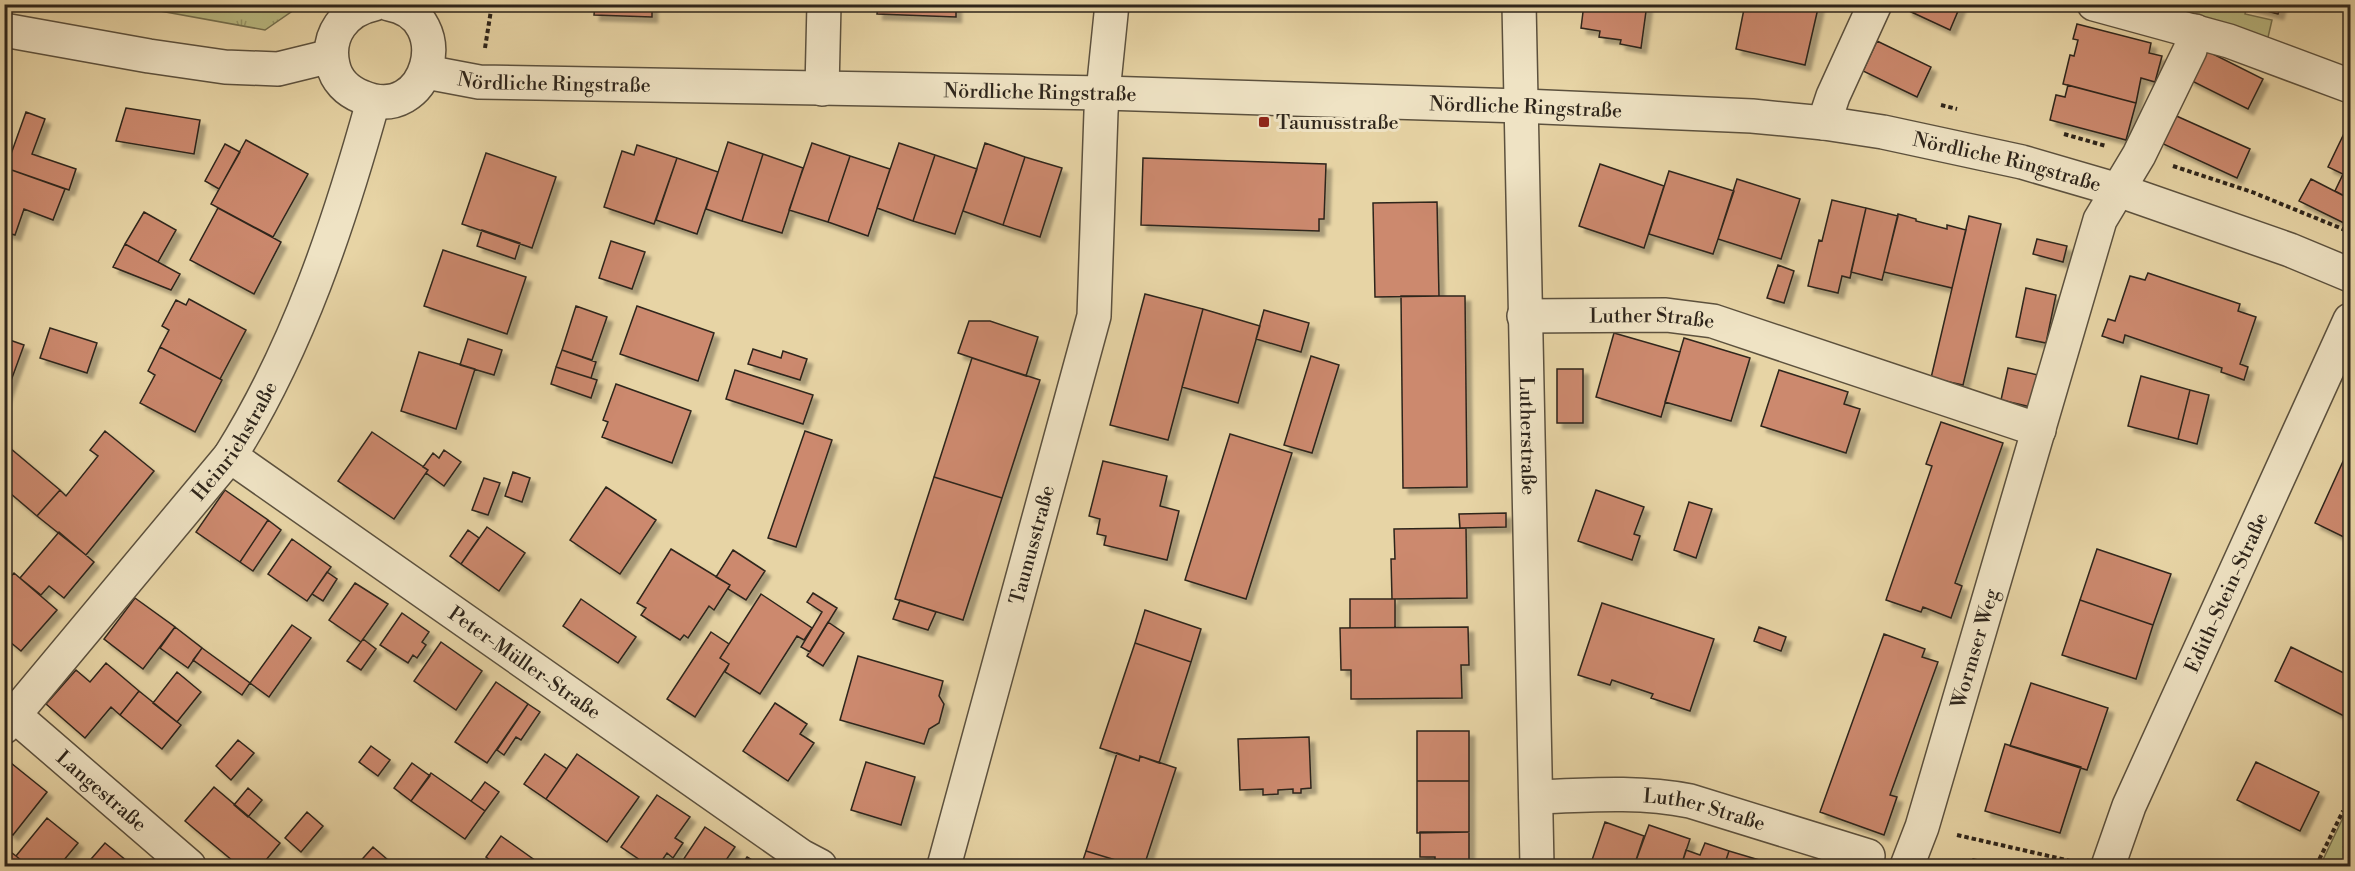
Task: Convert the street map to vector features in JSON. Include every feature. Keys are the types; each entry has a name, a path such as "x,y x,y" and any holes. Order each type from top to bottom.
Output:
{"street":[{"path":"822,89 824,4"},
{"name":"Taunusstraße","path":"944,867 1094,316 1104,93 1112,4"},
{"name":"Lutherstraße","path":"1519,4 1537,867"},
{"path":"1824,123 1833,96 1875,4"},
{"path":"390,5 416,18 425,32 430,55 426,72 412,91 397,100 373,102 349,92 335,73 331,46 336,29 346,17 360,7 390,5"},
{"path":"2112,7 2229,41 2350,86"},
{"path":"4,30 225,67 278,69 331,56"},
{"name":"Wormser Weg","path":"1907,867 1922,827 2100,220 2139,155 2190,50 2195,31"},
{"name":"Nördliche Ringstraße","path":"426,72 479,82 1104,93 1521,106 1752,116 1824,123 1883,132 2022,162 2118,190 2290,250 2350,275"},
{"name":"Heinrichstraße","path":"9,721 230,456 248,428 279,369 305,309 358,157 373,102"},
{"name":"Luther Straße","path":"1524,316 1666,315 1713,321 2039,430"},
{"name":"Edith-Stein-Straße","path":"2095,865 2129,806 2350,320"},
{"name":"Peter-Müller-Straße","path":"230,456 801,856 820,867"},
{"name":"Langestraße","path":"9,721 189,867"},
{"name":"Luther Straße","path":"1536,797 1629,794 1665,796 1690,801 1868,856"}],"path":[{"path":"479,82 492,4"},
{"path":"2316,867 2343,811"},
{"path":"1922,827 2095,865"}],"green space":[{"path":"301,4 265,30 127,5"},
{"path":"2138,5 2247,5 2245,14 2272,20 2266,46"},
{"path":"2350,803 2350,866 2320,866"}],"building":[{"path":"595,4 652,4 652,17 594,15"},
{"path":"878,4 956,4 956,17 877,14"},
{"path":"1584,4 1647,4 1641,48 1620,44 1621,40 1599,37 1600,31 1581,28"},
{"path":"1745,4 1819,4 1805,65 1736,49"},
{"path":"1909,4 1961,4 1950,30 1907,10"},
{"path":"2250,4 2281,4 2278,14 2249,6"},
{"path":"2077,24 2151,43 2149,53 2162,56 2155,82 2141,78 2136,103 2063,84 2070,55 2074,56 2078,40 2073,39"},
{"path":"1877,41 1931,67 1917,97 1863,71"},
{"path":"2203,49 2263,79 2248,109 2188,79"},
{"path":"2068,85 2136,103 2126,140 2050,120 2056,95 2065,97"},
{"path":"126,108 200,120 194,154 116,141"},
{"path":"26,112 45,119 32,154 76,169 69,190 6,168"},
{"path":"2172,114 2250,149 2237,178 2159,142"},
{"path":"2350,121 2350,199 2335,191 2343,174 2328,167"},
{"path":"246,140 308,174 273,237 211,204"},
{"path":"728,142 763,154 742,221 706,209"},
{"path":"812,143 850,156 828,222 789,210"},
{"path":"899,143 935,155 913,221 877,208"},
{"path":"985,143 1025,157 1003,225 963,211"},
{"path":"225,144 240,152 219,189 205,181"},
{"path":"637,145 677,158 654,224 604,207 622,151 634,155"},
{"path":"486,153 556,177 532,248 462,224"},
{"path":"763,154 803,168 782,233 742,221"},
{"path":"935,155 977,169 955,234 913,221"},
{"path":"850,156 890,169 868,236 828,222"},
{"path":"1025,157 1062,168 1040,237 1003,225"},
{"path":"677,158 718,172 697,234 656,220"},
{"path":"1143,158 1326,164 1324,219 1319,219 1319,231 1141,225"},
{"path":"1600,164 1664,186 1644,248 1579,226"},
{"path":"6,168 65,189 53,220 24,209 15,235 4,232"},
{"path":"1669,171 1734,191 1713,254 1649,234"},
{"path":"1737,179 1800,199 1781,259 1718,239"},
{"path":"2311,179 2350,199 2350,226 2299,201"},
{"path":"1832,200 1866,208 1850,278 1842,276 1838,293 1808,286"},
{"path":"1437,202 1439,296 1375,297 1373,203"},
{"path":"218,208 281,242 254,294 190,260"},
{"path":"1866,208 1898,216 1882,280 1851,272"},
{"path":"144,212 176,230 158,262 125,244"},
{"path":"1898,214 1947,229 1947,225 1966,230 1952,288 1884,272"},
{"path":"1969,216 2001,224 1963,385 1931,378"},
{"path":"482,230 520,243 515,259 477,246"},
{"path":"2037,239 2067,246 2063,262 2033,254"},
{"path":"611,241 645,252 632,289 599,278"},
{"path":"125,244 180,274 171,290 113,267"},
{"path":"443,250 526,277 507,334 424,306"},
{"path":"1778,265 1794,271 1784,303 1767,298"},
{"path":"2148,273 2240,304 2238,311 2256,317 2240,364 2248,367 2244,380 2221,372 2222,368 2125,335 2123,343 2102,336 2108,319 2115,321 2130,276 2145,280"},
{"path":"2026,288 2056,295 2046,343 2016,337"},
{"path":"1145,294 1203,309 1168,440 1110,425"},
{"path":"1401,296 1465,296 1467,487 1403,488"},
{"path":"189,299 246,330 220,379 160,347 169,330 162,326 176,300 186,305"},
{"path":"576,306 607,317 592,360 562,350"},
{"path":"637,306 714,333 698,381 620,354"},
{"path":"1203,309 1260,326 1238,403 1182,387"},
{"path":"1264,310 1309,323 1301,352 1256,339"},
{"path":"969,321 990,321 1038,337 1026,376 958,353"},
{"path":"50,328 97,343 87,373 40,358"},
{"path":"1614,333 1680,352 1661,417 1596,397"},
{"path":"4,338 24,345 4,400"},
{"path":"1684,338 1750,358 1731,421 1665,402"},
{"path":"468,339 502,350 494,375 460,365"},
{"path":"160,347 222,380 195,432 140,403 155,375 148,371"},
{"path":"753,349 781,358 783,351 807,359 800,380 748,364"},
{"path":"562,350 596,362 591,378 556,367"},
{"path":"419,352 475,369 456,429 401,411"},
{"path":"1311,356 1339,365 1312,453 1284,445"},
{"path":"972,358 1040,380 1002,498 934,477"},
{"path":"556,367 597,380 591,398 551,384"},
{"path":"2008,368 2038,375 2031,407 2001,400"},
{"path":"1557,369 1583,369 1583,423 1557,423"},
{"path":"735,370 813,395 803,424 726,399"},
{"path":"1779,370 1848,392 1844,404 1860,409 1846,453 1761,426"},
{"path":"2141,376 2190,390 2178,439 2128,426"},
{"path":"616,384 691,411 672,463 602,437 608,422 603,420"},
{"path":"2190,390 2209,395 2197,444 2178,439"},
{"path":"1941,422 2003,443 1955,583 1962,586 1951,618 1923,607 1921,612 1886,600 1932,466 1926,464"},
{"path":"105,431 154,471 86,555 37,516 60,490 66,496 98,456 90,450"},
{"path":"805,431 832,440 796,547 768,538"},
{"path":"372,432 428,470 394,519 338,481"},
{"path":"1230,434 1292,453 1246,599 1185,580"},
{"path":"4,443 60,490 37,516 4,488"},
{"path":"2350,446 2350,540 2315,523"},
{"path":"444,450 461,462 444,486 426,473 428,470 423,467 433,453 439,458"},
{"path":"1103,461 1167,476 1160,506 1179,511 1167,560 1104,545 1106,536 1097,534 1100,519 1089,516"},
{"path":"513,472 530,478 522,502 505,496"},
{"path":"934,477 1002,498 963,620 895,599"},
{"path":"484,478 500,483 488,515 472,510"},
{"path":"606,487 656,520 620,574 570,540"},
{"path":"225,490 268,520 240,562 196,532"},
{"path":"1596,490 1644,507 1634,534 1640,536 1632,560 1578,541"},
{"path":"1689,502 1712,509 1696,558 1674,550"},
{"path":"1506,513 1506,527 1460,528 1459,514"},
{"path":"268,520 281,530 253,571 240,562"},
{"path":"487,527 525,553 499,591 461,564"},
{"path":"1466,528 1467,598 1392,599 1391,559 1395,559 1394,529"},
{"path":"468,530 479,538 461,564 450,556"},
{"path":"59,532 94,562 64,598 49,586 41,595 20,578"},
{"path":"292,539 331,567 307,601 268,574"},
{"path":"671,549 730,585 714,610 709,606 688,638 684,635 680,640 641,615 646,608 637,603"},
{"path":"2097,549 2171,574 2153,625 2080,600"},
{"path":"733,550 765,571 746,600 728,589 730,585 716,577"},
{"path":"327,572 337,579 323,601 312,594"},
{"path":"14,573 57,610 21,651 4,637 4,584"},
{"path":"355,583 388,604 361,642 329,620"},
{"path":"813,593 837,608 810,652 801,647 822,612 807,602"},
{"path":"761,594 812,628 804,640 797,636 760,694 725,672 729,664 720,658"},
{"path":"135,598 175,627 143,669 104,639"},
{"path":"581,599 636,637 618,663 563,626"},
{"path":"1350,599 1395,599 1395,628 1350,628"},
{"path":"900,600 936,612 928,630 893,619"},
{"path":"2080,600 2153,625 2136,679 2062,655"},
{"path":"1602,603 1714,639 1690,711 1651,698 1653,694 1612,680 1610,685 1578,675"},
{"path":"1145,610 1201,629 1191,662 1135,643"},
{"path":"402,613 429,632 422,642 426,645 417,658 413,655 408,663 380,645"},
{"path":"828,622 844,633 823,666 807,656"},
{"path":"292,625 311,638 269,697 250,683"},
{"path":"175,627 202,648 188,668 160,648"},
{"path":"1468,627 1469,665 1461,665 1462,698 1351,699 1351,670 1341,670 1340,628"},
{"path":"1759,627 1786,637 1781,651 1754,641"},
{"path":"711,632 729,644 720,658 729,664 695,717 667,699"},
{"path":"1884,634 1925,649 1922,657 1938,662 1890,795 1897,797 1884,835 1820,812"},
{"path":"363,639 376,649 361,670 347,661"},
{"path":"441,642 482,671 456,710 414,681"},
{"path":"1135,643 1191,662 1159,763 1140,756 1139,761 1100,748"},
{"path":"2291,647 2350,676 2350,719 2275,681"},
{"path":"202,648 250,683 242,695 193,660"},
{"path":"858,656 943,681 939,696 944,704 939,723 929,729 924,744 840,720"},
{"path":"106,663 139,691 120,715 111,707 85,738 46,704 76,670 90,682"},
{"path":"177,672 201,692 177,722 153,703"},
{"path":"496,682 528,704 487,763 455,742"},
{"path":"2031,683 2108,708 2087,770 2010,746"},
{"path":"139,691 181,725 162,749 120,715"},
{"path":"775,703 807,724 800,734 814,743 788,781 743,751"},
{"path":"528,704 540,712 521,740 516,737 504,755 497,750"},
{"path":"1417,731 1469,731 1469,781 1417,781"},
{"path":"1309,737 1311,788 1301,789 1301,793 1293,793 1293,789 1278,790 1278,794 1263,795 1263,789 1240,790 1238,739"},
{"path":"238,740 254,753 231,780 216,766"},
{"path":"2005,744 2081,767 2060,833 1985,811"},
{"path":"371,746 390,760 378,776 359,762"},
{"path":"1117,753 1139,761 1140,756 1176,768 1144,866 1135,866 1086,851"},
{"path":"545,754 567,769 546,799 524,784"},
{"path":"577,754 639,797 607,842 546,799"},
{"path":"6,759 47,792 13,835 4,829 4,762"},
{"path":"866,762 915,777 901,825 851,810"},
{"path":"2256,762 2319,792 2300,831 2237,800"},
{"path":"412,763 430,776 411,801 394,788"},
{"path":"431,773 485,811 465,839 411,801"},
{"path":"1417,781 1469,781 1469,832 1417,833"},
{"path":"485,782 499,792 485,811 471,801"},
{"path":"214,787 280,843 261,866 239,866 185,821"},
{"path":"248,788 262,800 248,817 234,805"},
{"path":"657,795 690,817 675,838 683,843 673,858 667,853 658,866 649,866 621,847"},
{"path":"307,812 323,826 301,852 285,838"},
{"path":"47,818 78,843 59,866 28,866 16,856"},
{"path":"1605,822 1644,836 1634,866 1599,866 1591,863"},
{"path":"1649,825 1690,839 1681,866 1634,866"},
{"path":"705,827 735,847 722,866 679,866"},
{"path":"1420,832 1469,832 1469,861 1435,861 1435,857 1420,857"},
{"path":"501,836 543,866 498,866 486,857"},
{"path":"105,843 133,866 85,866"},
{"path":"1705,843 1729,851 1724,866 1681,866 1686,850 1700,855"},
{"path":"4,847 16,856 28,866 4,866"},
{"path":"373,847 388,860 383,866 356,866"},
{"path":"1086,851 1135,866 1081,866"},
{"path":"1729,851 1756,859 1754,866 1724,866"},
{"path":"747,857 762,866 741,866"},
{"path":"1756,859 1780,866 1754,866"},
{"path":"1973,859 2012,866 1971,866"},
{"path":"1451,861 1482,861 1482,866 1451,866"}],"place":[{"name":"Taunusstraße","path":"1264,122"}]}
